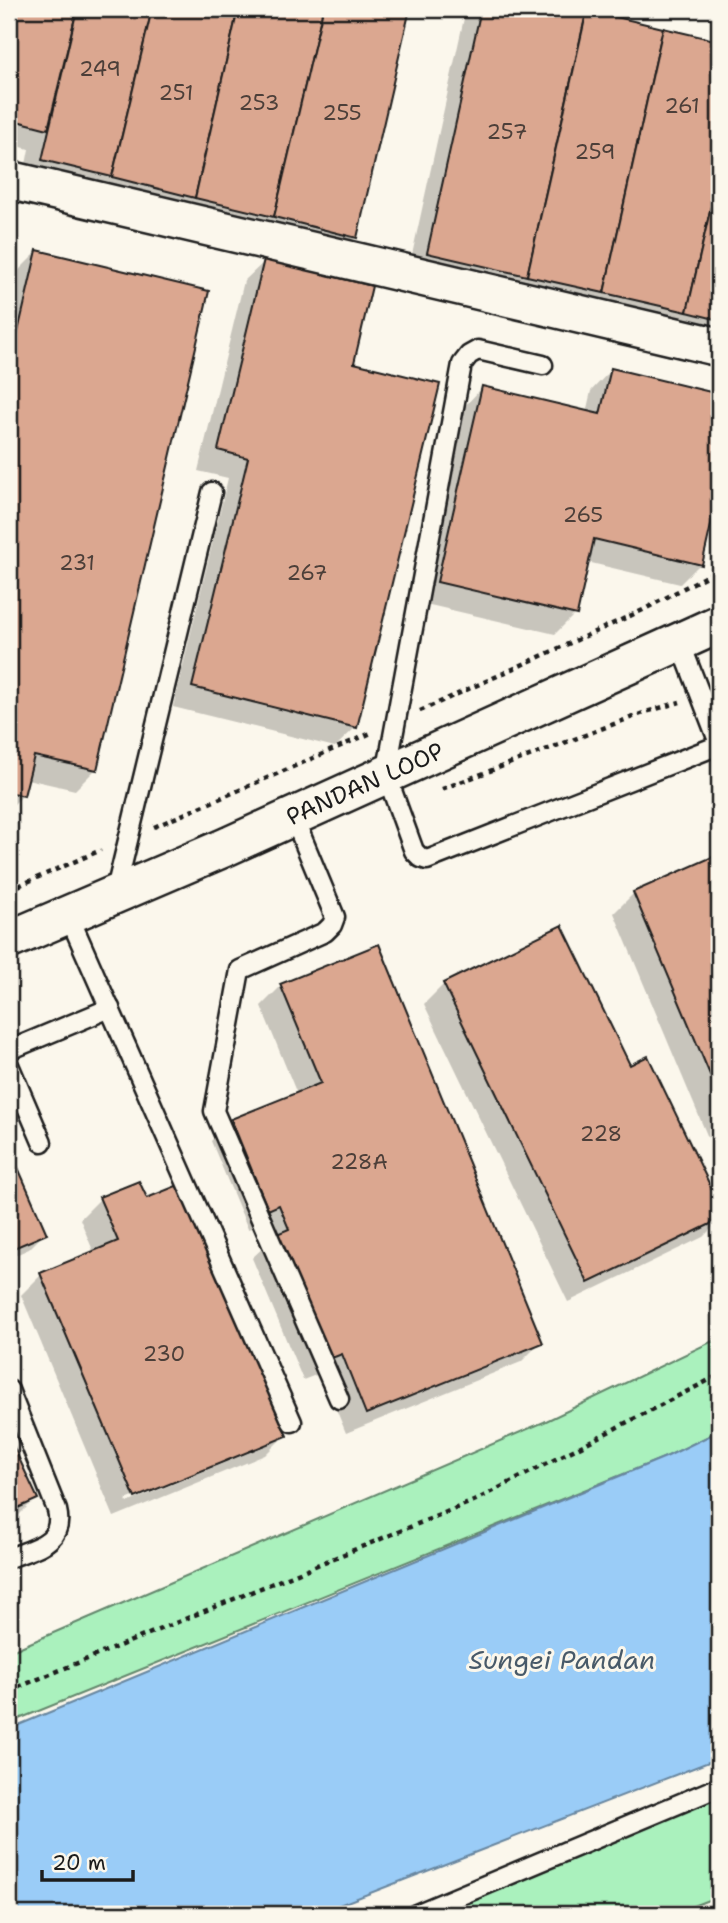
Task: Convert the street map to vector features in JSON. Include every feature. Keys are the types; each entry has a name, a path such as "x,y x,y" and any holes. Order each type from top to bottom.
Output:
{"street":[{"path":"9,180 719,347"},
{"name":"PANDAN LOOP","path":"9,940 293,816 719,624"}],"lane":[{"path":"543,365 478,350 469,355 462,364 386,774 414,851 427,860 719,744 680,642"},
{"path":"115,894 212,492"},
{"path":"293,816 335,917 325,932 240,971 214,1111 339,1399"},
{"path":"68,914 292,1422"},
{"path":"9,1052 110,1007"},
{"path":"9,1065 42,1142"},
{"path":"9,1390 60,1522 55,1534 48,1541 9,1558"},
{"path":"416,1914 719,1787"}],"path":[{"path":"9,890 396,722 643,610 719,569"},
{"path":"9,1691 476,1500 719,1375"}],"green space":[{"path":"719,1338 719,1431 668,1456 9,1723 9,1652 544,1422"},
{"path":"719,1787 719,1896 672,1914 416,1914"}],"water":[{"name":"Sungei Pandan","path":"719,1431 719,1758 316,1914 9,1914 9,1729 668,1456"}],"building":[{"path":"9,9 77,9 48,129 9,119"},
{"path":"77,9 152,9 112,177 42,160"},
{"path":"152,9 238,9 195,198 112,177"},
{"path":"238,9 323,9 274,217 195,198"},
{"path":"323,9 410,9 357,238 274,217"},
{"path":"481,9 587,9 527,276 427,253"},
{"path":"587,10 663,28 604,293 527,276"},
{"path":"663,28 719,41 719,171 687,312 604,293"},
{"path":"719,171 719,320 687,312"},
{"path":"37,250 209,291 97,770 34,756 24,796 9,792 9,370"},
{"path":"264,259 372,286 354,363 440,384 357,728 192,687 248,458 218,450"},
{"path":"611,368 719,394 719,490 702,565 594,539 577,615 437,582 482,386 600,414"},
{"path":"719,854 719,1096 633,892"},
{"path":"562,925 630,1065 648,1056 719,1204 719,1220 588,1283 443,983"},
{"path":"379,944 543,1343 366,1414 342,1354 324,1361 272,1236 289,1229 279,1205 268,1210 231,1119 321,1083 280,984"},
{"path":"9,1147 47,1234 9,1250"},
{"path":"139,1181 147,1198 181,1184 287,1436 135,1498 40,1273 118,1241 99,1197"},
{"path":"9,1437 38,1499 9,1512"}]}
